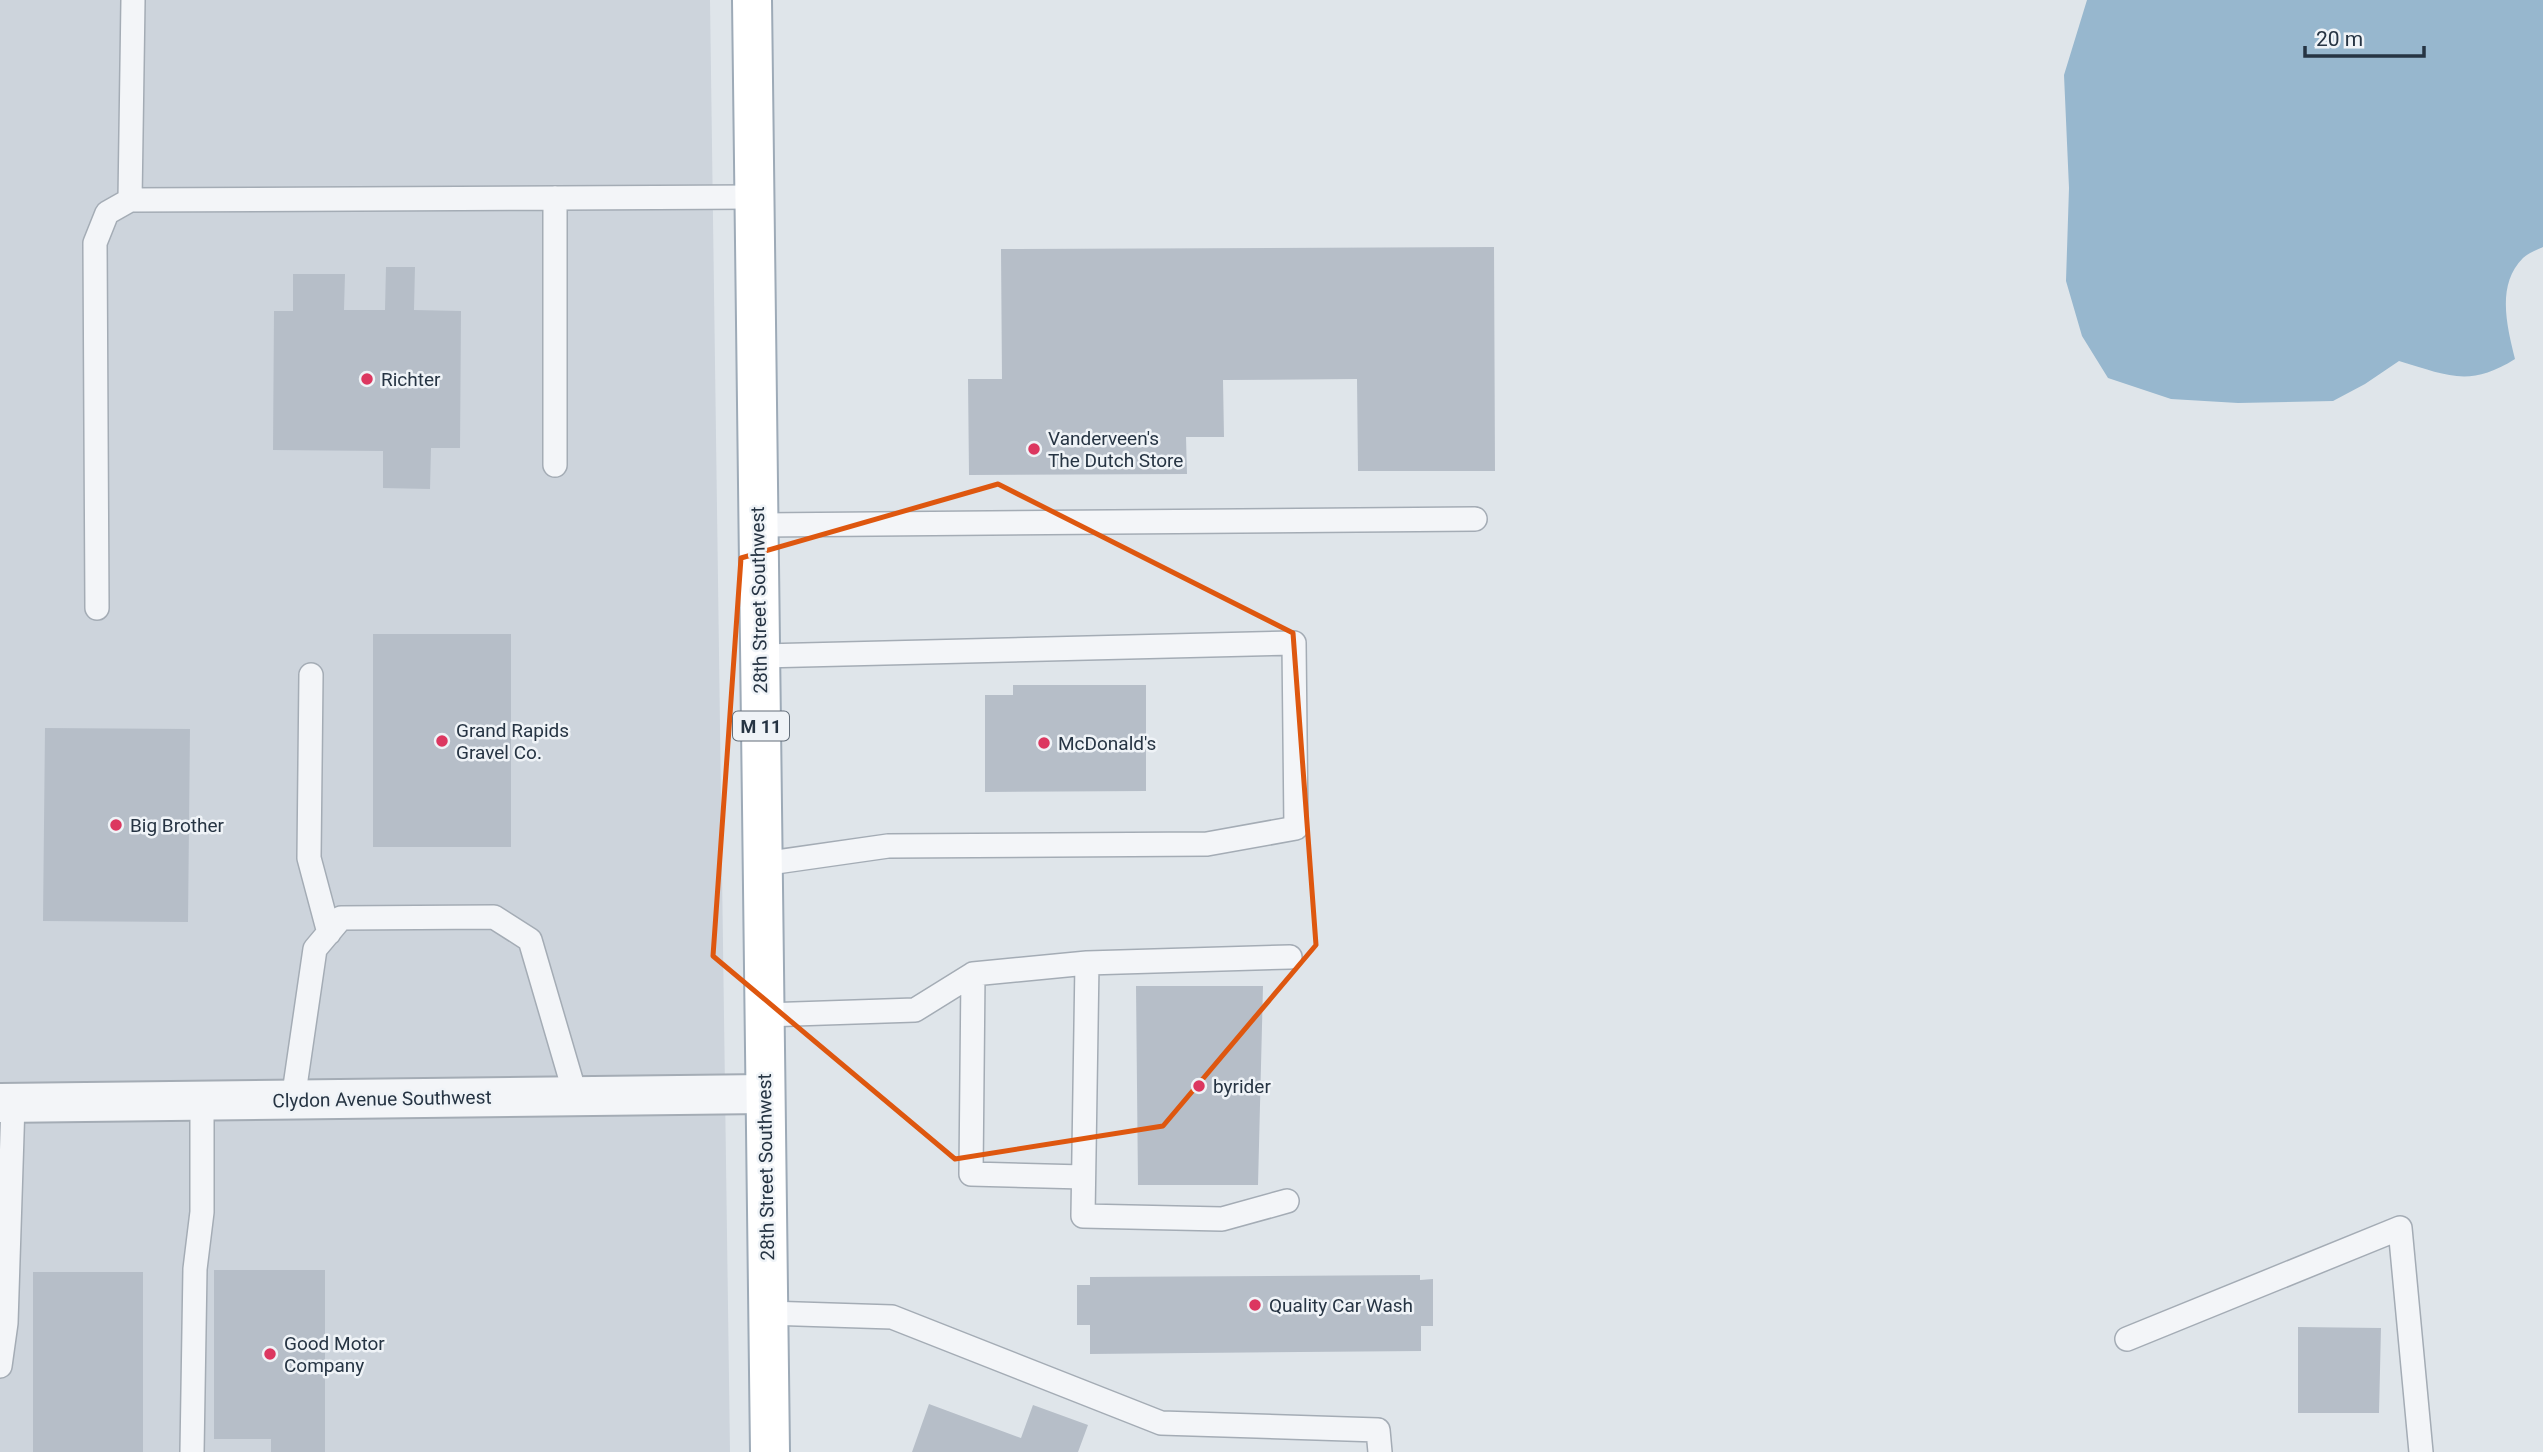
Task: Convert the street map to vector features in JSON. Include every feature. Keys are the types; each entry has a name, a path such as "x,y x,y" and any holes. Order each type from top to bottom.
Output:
{"main road":[{"name":"28th Street Southwest","path":"752,0 769,1452"}],"street":[{"name":"Clydon Avenue Southwest","path":"6,1103 765,1094"}],"lane":[{"path":"130,200 133,0"},
{"path":"97,608 95,243 107,213 130,200 754,197"},
{"path":"555,198 555,465"},
{"path":"758,525 1475,519"},
{"path":"760,656 1294,643 1296,828 1207,845 888,846 762,864"},
{"path":"310,675 309,858 329,933"},
{"path":"293,1100 315,949 341,918 494,917 530,940 576,1097"},
{"path":"764,1015 915,1010 973,974 1087,963 1290,957"},
{"path":"1087,963 1083,1216 1222,1219 1287,1201"},
{"path":"973,974 971,1174 1083,1177"},
{"path":"192,1452 195,1269 202,1212 202,1101"},
{"path":"0,1366 6,1323 6,1103"},
{"path":"2127,1339 2400,1228 2421,1452"},
{"path":"768,1313 892,1317 1161,1423 1378,1430 1380,1452"}],"highlighted area":[{"path":"998,484 1293,633 1316,945 1163,1126 955,1159 713,956 741,558"}],"shaded area":[{"path":"0,0 710,0 730,1452 0,1452"}],"water":[{"path":"2087,0 2543,0 2543,247 2523,258 2509,281 2506,293 2507,320 2515,359 2484,374 2471,376 2445,374 2399,361 2333,401 2238,403 2171,399 2108,378 2082,336 2066,281 2069,188 2064,75"}],"building":[{"path":"1494,247 1495,471 1358,471 1357,379 1223,380 1224,437 1186,437 1187,474 969,475 968,379 1002,379 1001,249"},
{"name":"Richter","path":"386,267 415,267 414,310 461,311 460,448 431,448 430,489 383,488 383,451 273,450 274,311 293,311 293,274 345,274 344,310 385,310"},
{"name":"Grand Rapids Gravel Co.","path":"373,634 511,634 511,847 373,847"},
{"path":"1013,685 1146,685 1146,791 985,792 985,695 1013,695"},
{"name":"Big Brother","path":"45,728 190,729 188,922 43,921"},
{"name":"byrider","path":"1136,986 1263,986 1258,1185 1138,1185"},
{"name":"Good Motor Company","path":"214,1270 325,1270 325,1452 271,1452 271,1439 214,1439"},
{"path":"33,1272 143,1272 143,1452 33,1452"},
{"name":"Quality Car Wash","path":"1420,1275 1420,1280 1433,1279 1433,1326 1421,1326 1421,1351 1090,1354 1090,1325 1077,1325 1077,1285 1090,1285 1090,1277"},
{"path":"2298,1327 2381,1328 2379,1413 2298,1413"},
{"path":"929,1404 1021,1438 1033,1405 1088,1425 1078,1452 912,1452"}],"place":[{"name":"Richter","path":"367,379"},
{"name":"Vanderveen's The Dutch Store","path":"1034,449"},
{"name":"Grand Rapids Gravel Co.","path":"442,741"},
{"name":"McDonald's","path":"1044,743"},
{"name":"Big Brother","path":"116,825"},
{"name":"byrider","path":"1199,1086"},
{"name":"Quality Car Wash","path":"1255,1305"},
{"name":"Good Motor Company","path":"270,1354"}]}
